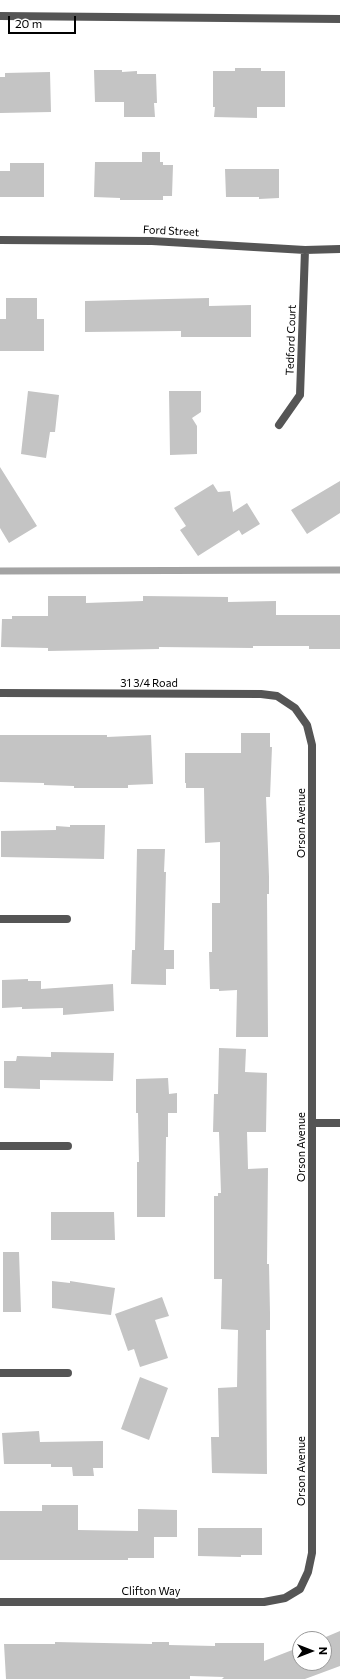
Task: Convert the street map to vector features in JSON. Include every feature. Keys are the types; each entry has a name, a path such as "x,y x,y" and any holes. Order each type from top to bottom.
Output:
{"street":[{"path":"0,16 340,19"},
{"name":"Ford Street","path":"0,240 152,241 305,250 340,249"},
{"name":"Tedford Court","path":"279,425 300,395 305,250"},
{"name":"31 3/4 Road","path":"0,694 261,694 277,696 295,708"},
{"name":"Orson Avenue","path":"295,708 307,725 312,745 312,1552 308,1572 300,1589"},
{"path":"0,919 67,919"},
{"path":"312,1123 340,1123"},
{"path":"0,1146 68,1146"},
{"path":"0,1373 68,1373"},
{"name":"Clifton Way","path":"0,1602 264,1602 285,1598 300,1589"}],"building":[{"path":"235,68 261,68 261,71 285,71 285,107 257,107 257,118 214,117 215,107 213,107 213,71 235,71"},
{"path":"94,70 122,70 122,72 137,71 137,74 156,74 157,103 154,103 155,117 124,117 124,102 95,102"},
{"path":"50,72 51,112 0,113 0,77 5,77 5,73"},
{"path":"142,152 160,152 160,162 163,162 163,165 173,165 172,196 163,196 163,200 120,200 120,198 94,197 95,162 142,162"},
{"path":"10,163 44,163 44,197 0,197 0,171 10,171"},
{"path":"225,169 279,169 279,198 259,199 259,197 226,197"},
{"path":"6,298 37,298 37,319 44,319 44,351 0,351 0,319 6,319"},
{"path":"209,298 209,306 251,305 251,337 181,337 181,331 85,332 85,301"},
{"path":"28,391 59,395 55,432 50,432 46,458 21,454"},
{"path":"169,391 201,391 201,412 192,418 197,426 197,454 170,455"},
{"path":"0,467 37,526 9,543 0,528"},
{"path":"340,481 340,513 307,534 291,510"},
{"path":"213,484 218,492 230,491 233,512 247,503 260,524 242,535 239,530 198,556 180,530 186,526 174,508"},
{"path":"48,596 86,596 86,603 143,601 143,596 228,597 228,602 276,601 276,615 340,615 340,649 309,649 309,646 253,646 253,648 159,647 159,649 48,651 48,648 1,647 2,619 12,619 12,616 48,616"},
{"path":"241,733 270,733 270,747 272,747 270,797 266,797 269,877 269,894 267,894 268,1037 236,1037 237,990 219,991 219,989 210,989 209,952 212,952 212,903 220,903 220,842 205,843 204,788 186,788 185,783 185,753 241,753"},
{"path":"0,735 107,735 107,737 151,735 153,784 128,785 128,788 74,788 74,786 44,785 44,783 0,782"},
{"path":"70,825 105,825 104,859 1,857 1,831 56,830 56,826 70,827"},
{"path":"137,849 165,849 164,872 166,872 164,950 174,950 174,969 166,969 166,985 131,984 132,950 135,950"},
{"path":"28,979 28,981 41,981 41,989 113,984 114,1011 63,1015 63,1008 2,1008 2,980"},
{"path":"219,1048 246,1049 245,1072 267,1073 266,1132 247,1132 248,1169 268,1168 267,1264 269,1264 270,1330 266,1330 267,1474 212,1473 211,1437 219,1437 218,1388 237,1387 238,1330 221,1329 222,1279 214,1279 214,1196 218,1196 218,1193 221,1193 219,1132 213,1132 214,1094 218,1094"},
{"path":"51,1052 114,1053 113,1081 40,1080 40,1089 4,1088 4,1061 16,1061 17,1056 51,1057"},
{"path":"168,1078 169,1094 177,1093 177,1113 168,1113 168,1137 166,1137 165,1217 137,1217 137,1162 139,1162 138,1113 136,1113 136,1079"},
{"path":"51,1212 114,1212 115,1240 51,1240"},
{"path":"3,1252 19,1252 21,1312 3,1312"},
{"path":"52,1281 70,1283 70,1281 115,1288 111,1315 52,1308"},
{"path":"162,1297 169,1316 155,1320 168,1358 140,1367 134,1349 128,1351 115,1314"},
{"path":"140,1377 168,1388 149,1440 121,1429"},
{"path":"39,1431 40,1442 103,1441 103,1468 93,1468 94,1476 73,1476 72,1467 51,1467 51,1464 4,1464 2,1433"},
{"path":"42,1505 78,1505 78,1530 138,1531 138,1509 177,1510 177,1537 154,1537 154,1558 128,1558 128,1560 0,1560 0,1511 42,1511"},
{"path":"198,1528 262,1528 262,1555 241,1555 241,1557 198,1556"},
{"path":"340,1631 340,1666 332,1669 332,1634"},
{"path":"55,1642 152,1644 152,1642 169,1642 169,1645 215,1646 215,1643 264,1643 264,1661 292,1650 292,1671 327,1671 305,1679 222,1679 224,1677 190,1676 190,1679 6,1679 4,1644 55,1644"}],"waterway":[{"path":"0,571 340,570"}]}
